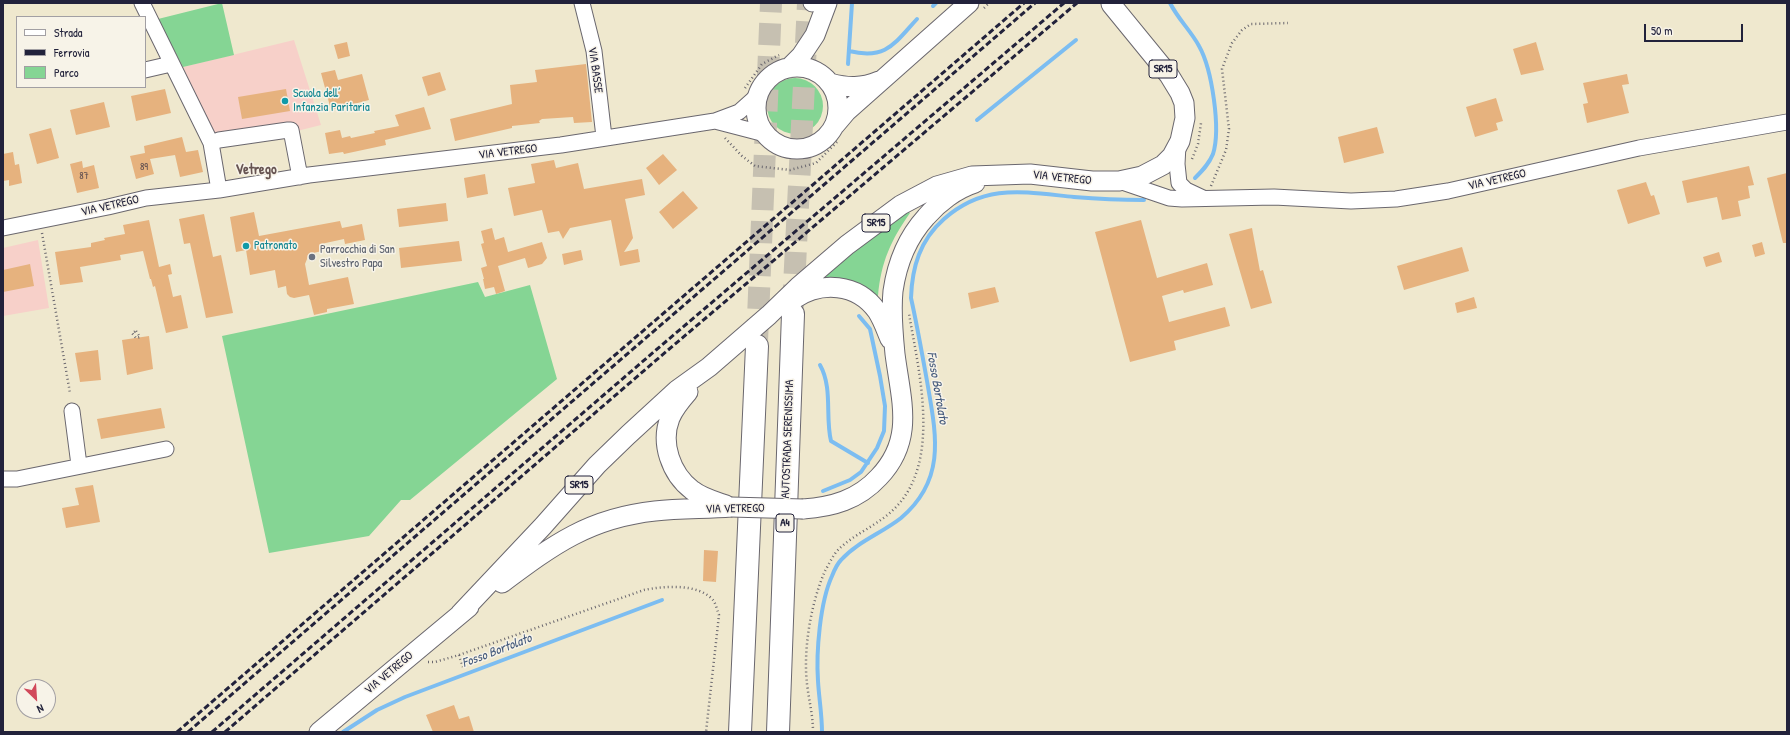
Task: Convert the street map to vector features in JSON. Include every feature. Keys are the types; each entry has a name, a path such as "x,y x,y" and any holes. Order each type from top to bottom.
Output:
{"highway":[{"name":"AUTOSTRADA SERENISSIMA","path":"778,732 793,314"},
{"path":"740,732 757,346"}],"main road":[{"name":"VIA VETREGO","path":"815,35 801,56 786,60 776,73 751,92 756,108 758,122 765,134 775,144 788,149 802,149 816,145 828,137 836,125 838,114 836,92 827,80 818,57 815,35 816,3"},
{"path":"836,125 846,112 970,3"},
{"name":"VIA VETREGO","path":"460,614 543,526 597,465 677,390 709,368 798,287 842,250 901,205 937,186 958,179 978,175 1030,174 1092,181 1119,181 1131,180 1152,172 1164,165 1178,146 1185,118 1184,103 1180,93 1169,76 1111,4"},
{"path":"786,60 827,80 855,88 867,86 882,80"},
{"name":"VIA VETREGO","path":"319,732 460,614 551,546 583,529 599,522 655,510 731,507 803,509 831,506 844,502 873,483 887,468 896,452 903,427 904,413 902,392 895,354 893,292 897,269 908,241 916,228 932,210 950,196 970,185 1005,174"},
{"name":"SR15","path":"769,315 799,296 816,289 829,286 845,288 863,297 876,310 883,320 895,354"},
{"name":"SR15","path":"709,368 673,411 669,420 666,444 674,468 686,485 701,496 731,507"}],"street":[{"path":"142,3 211,143 219,190"},
{"name":"VIA BASSE","path":"582,3 594,51 604,137"},
{"path":"146,67 171,64"},
{"name":"VIA VETREGO","path":"3,228 146,198 219,190 300,177 492,154 715,121 739,112 751,92"},
{"name":"VIA VETREGO","path":"715,121 765,134"},
{"name":"VIA VETREGO","path":"1119,181 1169,198 1182,199 1274,197 1351,201 1396,199 1448,191 1617,153 1787,122"},
{"path":"211,143 219,140 291,130 300,177"},
{"name":"VIA VETREGO","path":"1178,146 1177,164 1179,183 1186,190 1204,198"},
{"path":"72,411 79,465"},
{"path":"3,479 17,479 79,465 166,449"}],"path":[{"path":"1213,179 1226,150 1229,129 1222,70 1232,43 1242,30 1251,24 1288,23"},
{"path":"751,92 755,71 762,64 786,60"},
{"path":"40,220 70,393"},
{"path":"813,732 813,717 807,684 807,646 816,596 826,570 838,549 894,509 914,482 922,442 924,408 909,307"},
{"path":"414,652 422,661 434,662 459,655 644,590 664,586 688,588 704,593 714,600 718,615 706,732"},
{"path":"459,655 463,667"}],"shaded area":[{"path":"294,40 321,125 297,131 295,122 214,137 183,67"},
{"path":"38,240 49,308 3,316 3,248"}],"green space":[{"path":"222,3 234,55 183,67 158,19"},
{"path":"789,78 801,78 815,86 823,100 821,117 815,126 801,134 789,134 779,129 772,122 767,112 767,100 772,90 779,83"},
{"path":"907,211 910,213 892,242 884,262 878,296 816,281"},
{"path":"478,282 485,297 530,285 557,379 410,500 401,500 369,536 269,553 222,336"}],"building":[{"path":"347,42 350,56 338,59 334,45"},
{"path":"1536,42 1544,70 1521,75 1513,49"},
{"path":"586,64 592,122 574,123 573,117 542,119 539,121 540,123 512,126 512,128 455,141 450,119 512,104 510,85 537,82 535,70"},
{"path":"335,70 338,80 362,74 369,100 331,110 321,73"},
{"path":"440,72 446,90 428,96 422,77"},
{"path":"1627,74 1629,84 1622,85 1629,113 1587,123 1583,104 1588,103 1583,83"},
{"path":"165,89 171,113 136,121 131,96"},
{"path":"286,89 290,111 242,119 238,97"},
{"path":"1496,98 1503,121 1496,123 1498,130 1475,137 1466,107"},
{"path":"104,102 110,127 76,135 70,110"},
{"path":"424,107 431,129 385,140 386,145 344,154 343,152 329,154 325,133 340,130 342,138 350,136 351,138 375,133 374,131 399,126 395,115"},
{"path":"1377,127 1384,153 1344,163 1338,137"},
{"path":"51,128 59,158 37,164 29,134"},
{"path":"182,137 186,152 198,150 203,172 180,177 175,155 150,159 154,174 136,179 130,156 145,153 144,146"},
{"path":"13,152 15,165 19,164 22,183 9,186 9,180 3,181 3,154"},
{"path":"663,154 677,170 659,185 646,168"},
{"path":"554,160 556,168 578,163 584,189 642,179 645,195 625,199 633,238 624,252 638,249 640,262 620,266 611,220 570,228 563,239 559,231 548,233 542,210 514,216 508,188 535,183 531,164"},
{"path":"82,161 83,168 94,165 99,188 77,193 70,164"},
{"path":"1749,166 1754,185 1748,186 1750,198 1738,201 1741,216 1722,220 1717,197 1687,203 1682,181"},
{"path":"1787,173 1787,243 1783,243 1767,178"},
{"path":"485,174 488,194 467,198 464,178"},
{"path":"1646,182 1651,196 1654,195 1660,214 1628,224 1617,190"},
{"path":"683,191 698,208 673,229 659,212"},
{"path":"446,203 448,221 399,227 397,209"},
{"path":"254,212 259,236 340,221 342,228 362,224 365,240 345,244 344,239 321,244 322,251 309,254 305,264 309,285 348,277 354,304 327,309 327,312 314,315 309,295 294,298 287,294 286,286 278,288 275,270 250,275 246,250 236,252 230,217"},
{"path":"204,214 213,257 221,255 233,313 206,318 190,243 184,244 179,219"},
{"path":"149,220 159,267 170,264 172,274 168,275 173,297 181,295 188,328 166,333 155,286 153,287 150,279 143,251 120,255 121,260 80,267 83,282 60,285 55,252 91,247 91,243 105,240 104,238 125,234 123,225"},
{"path":"1141,220 1157,278 1207,263 1213,285 1184,293 1183,290 1162,296 1169,322 1225,307 1230,326 1174,341 1176,350 1130,362 1095,232"},
{"path":"492,228 495,240 504,237 508,252 542,242 547,258 542,264 528,268 525,258 498,266 505,291 496,294 494,287 485,289 481,268 487,266 481,244 484,243 481,231"},
{"path":"1252,228 1260,271 1263,270 1272,303 1251,309 1229,234"},
{"path":"459,241 462,261 401,268 399,248"},
{"path":"1762,242 1765,254 1755,257 1752,245"},
{"path":"1462,247 1469,271 1404,290 1397,266"},
{"path":"581,250 583,260 564,265 562,254"},
{"path":"1719,252 1722,262 1706,267 1703,257"},
{"path":"30,264 34,286 3,292 3,270"},
{"path":"995,287 999,302 971,309 968,293"},
{"path":"1474,297 1477,308 1457,313 1455,303"},
{"path":"149,336 153,369 127,375 122,340"},
{"path":"98,350 101,380 80,382 75,353"},
{"path":"161,408 165,428 101,439 97,419"},
{"path":"93,485 100,522 66,528 62,508 79,505 75,488"},
{"path":"704,550 718,551 716,582 703,581"},
{"path":"454,705 459,719 469,716 474,732 433,732 426,715"}],"waterway":[{"path":"848,64 852,3"},
{"path":"933,6 936,3"},
{"name":"Fosso Bortolato","path":"1170,3 1196,41 1204,56 1214,99 1216,130 1213,154 1203,170 1195,178"},
{"path":"849,51 872,53 888,48 902,36 917,19"},
{"path":"977,120 1076,40"},
{"name":"Fosso Bortolato","path":"822,732 818,681 818,642 824,599 833,574 838,563 854,548 901,518 916,503 926,488 932,471 935,455 933,419 911,298 913,276 923,245 944,219 959,208 990,195 1022,192 1118,200 1144,200"},
{"path":"823,491 850,480 861,472 877,448 884,431 885,406 870,329 859,316"},
{"path":"820,365 824,374 828,393 829,432 831,441 868,463"},
{"name":"Fosso Bortolato","path":"343,732 377,710 405,697 662,600"}],"tunnel":[{"path":"757,342 771,3"},
{"path":"793,307 808,3"}],"railway":[{"path":"177,732 1024,3"},
{"path":"188,732 1035,3"},
{"path":"212,732 656,350 1064,3"},
{"path":"225,732 661,356 1077,3"}],"place":[{"name":"Scuola dell’ Infanzia Paritaria","path":"285,101"},
{"name":"Patronato","path":"246,246"},
{"name":"Parrocchia di San Silvestro Papa","path":"312,257"}],"district":[{"name":"Vetrego","path":"256,170"}]}
